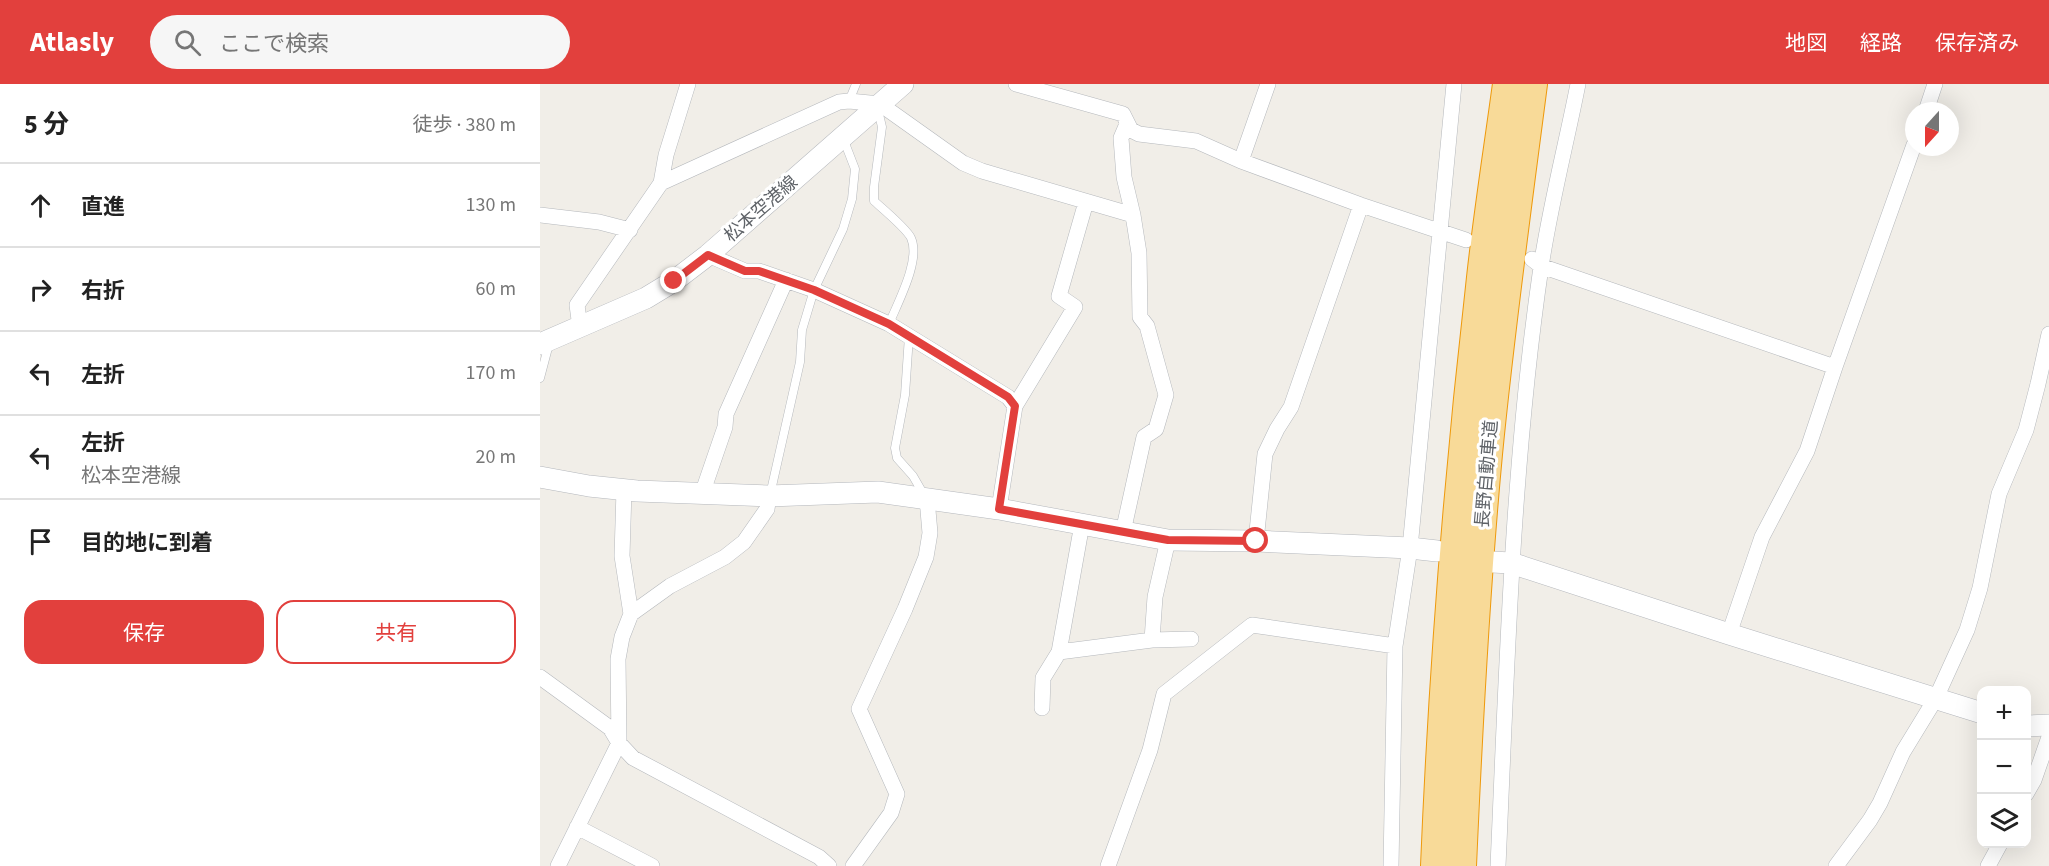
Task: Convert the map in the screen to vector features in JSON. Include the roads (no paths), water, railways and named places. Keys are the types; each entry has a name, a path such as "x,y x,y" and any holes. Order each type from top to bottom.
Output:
{"highway":[{"name":"長野自動車道","path":"1435,866 1448,634 1462,452 1480,285 1507,84"},
{"name":"長野自動車道","path":"1462,866 1488,454 1533,84"}],"street":[{"path":"580,327 578,305 661,183 666,155 688,84"},
{"name":"松本空港線","path":"545,342 646,298 674,281 708,255 903,84"},
{"path":"1016,84 1123,114 1131,130 1139,134 1196,141 1361,205 1466,240"},
{"path":"1241,160 1268,84"},
{"path":"1391,866 1395,646 1410,548 1438,232 1454,84"},
{"path":"1498,866 1502,562 1520,453 1537,263 1578,84"},
{"path":"1929,102 1935,84"},
{"path":"661,183 839,102 849,101 879,106 963,163 982,171 1133,215"},
{"path":"1123,532 1144,437 1156,429 1167,396 1147,326 1140,316 1139,253 1124,177 1121,138 1127,124"},
{"path":"1729,634 1762,537 1808,451 1835,367 1910,156"},
{"path":"999,509 1015,406 1075,307 1059,296 1086,202"},
{"path":"1256,541 1264,454 1291,407 1361,205"},
{"path":"540,215 599,222 630,230"},
{"path":"708,255 745,271 759,271 814,290 889,324 1008,397 1015,406"},
{"path":"1537,263 1835,367"},
{"path":"702,494 725,427 726,414 786,280"},
{"path":"1836,866 1870,820 1903,752 1936,698 1967,630 1980,588 2000,494 2026,430 2046,367 2049,334"},
{"path":"540,477 624,490 702,494 770,496 878,492 999,509 1168,540 1256,541 1437,551"},
{"path":"558,866 619,743 618,659 622,637 631,614 622,556 624,490"},
{"path":"631,614 670,586 725,557 744,542 767,509 770,496"},
{"path":"853,866 891,813 897,794 859,709 926,557 930,533 927,499"},
{"path":"1042,708 1044,678 1059,652 1082,524"},
{"path":"1152,640 1155,597 1168,540"},
{"path":"1502,562 1977,711"},
{"path":"1108,866 1150,750 1164,694 1252,625 1395,646"},
{"path":"1059,652 1152,640 1191,639"},
{"path":"540,677 610,728 619,743 633,758 819,857 829,866"},
{"path":"2031,726 2049,725"},
{"path":"2031,785 2049,737"},
{"path":"577,826 652,866"},
{"path":"1988,866 1997,848"}],"lane":[{"path":"849,101 856,84"},
{"path":"879,106 882,127 874,201 911,236 915,251 911,268 889,324"},
{"path":"770,496 800,362 802,330 814,290 843,229 852,200 855,169 842,136"},
{"path":"1502,324 1516,267 1528,190"},
{"path":"1480,285 1482,197"},
{"path":"909,336 905,395 895,448 897,458 913,476 927,499"},
{"path":"540,378 545,342"}]}
